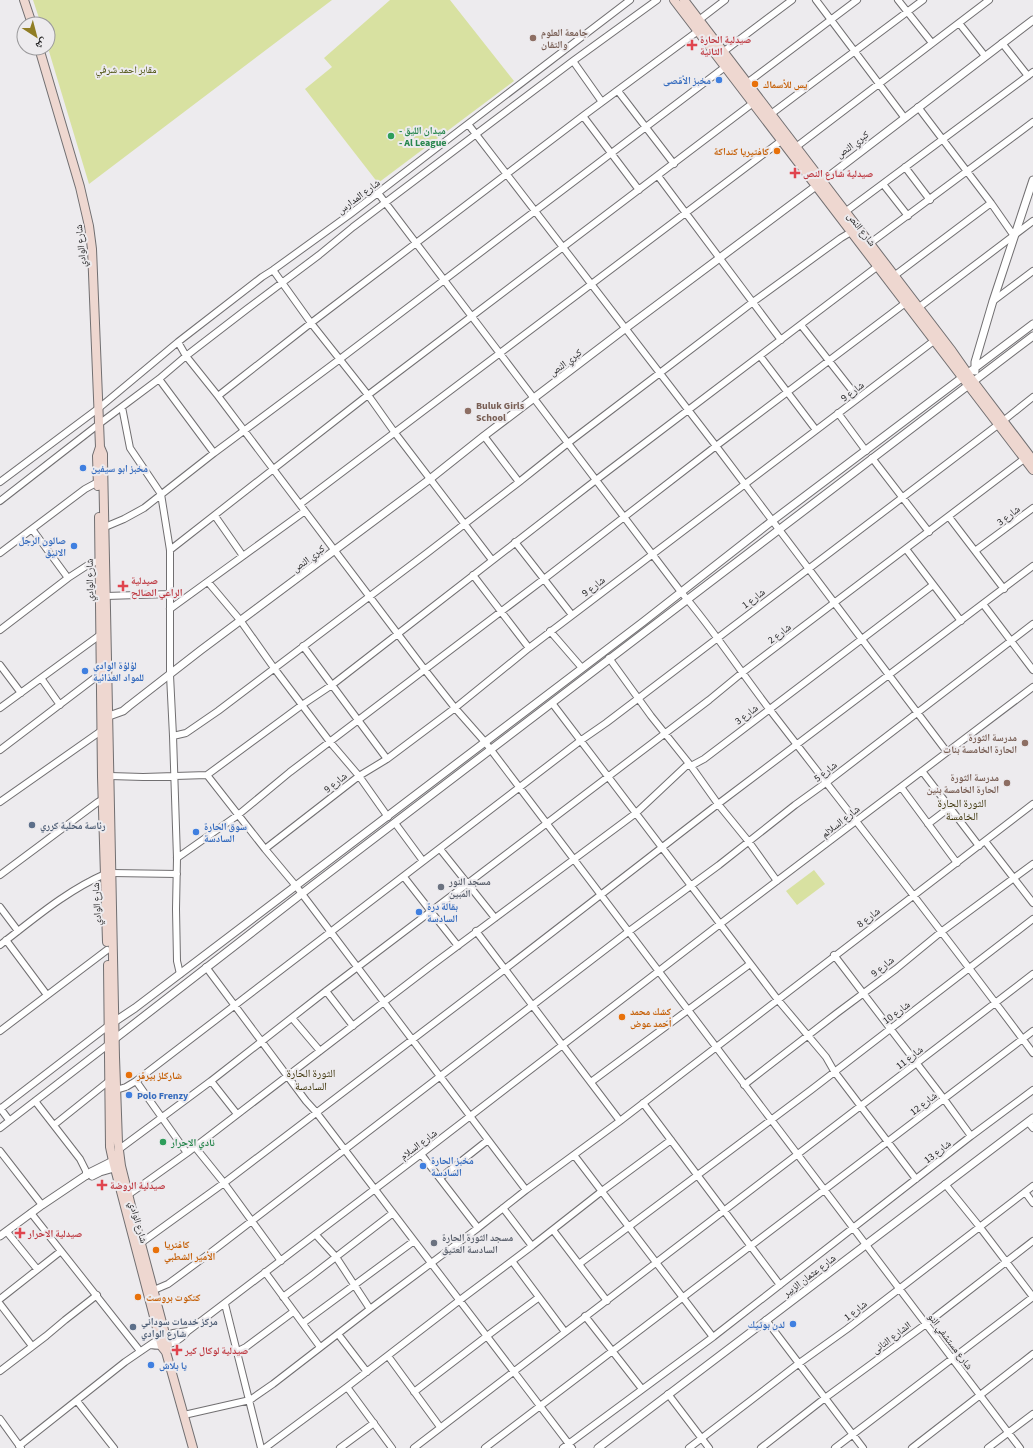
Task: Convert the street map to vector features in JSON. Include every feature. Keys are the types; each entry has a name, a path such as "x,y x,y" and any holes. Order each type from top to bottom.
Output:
{"main road":[{"path":"24,0 29,16"},
{"name":"شارع النص","path":"674,0 781,140 845,212 894,276 935,340 968,373"},
{"name":"شارع النص","path":"684,0 796,147 851,232 878,266 908,300 918,308 968,373 1001,422 1030,456 1033,470"},
{"name":"شارع الوادي","path":"41,56 80,187 89,226 94,278 100,447 103,454 105,527 110,776 106,799"},
{"name":"شارع الوادي","path":"100,447 97,456 101,731 106,799 111,1024"},
{"name":"شارع الوادي","path":"108,873 107,950 116,1090 118,1150 128,1195 154,1290 163,1336"},
{"name":"شارع الوادي","path":"112,1041 109,1081 110,1147 113,1165 163,1336 193,1448"}],"street":[{"name":"شارع المدارس","path":"0,482 99,408 178,342 262,277 274,270 378,193 630,0"},
{"path":"0,502 159,379 186,356 283,283 385,203 573,61 657,0"},
{"path":"699,20 725,0"},
{"path":"723,52 792,0"},
{"path":"816,0 904,118"},
{"path":"747,83 856,0"},
{"path":"898,0 932,43"},
{"path":"771,114 923,0"},
{"path":"796,147 986,1"},
{"name":"كبري النص","path":"108,716 123,710 170,675 240,620 430,479 484,436 1033,20"},
{"path":"959,23 985,56"},
{"path":"218,396 311,323 583,116 698,31"},
{"path":"845,212 1030,74 1002,43"},
{"path":"573,61 602,102"},
{"path":"105,527 144,508 214,453 725,67"},
{"path":"618,91 674,164"},
{"path":"170,550 368,395 472,318 753,103"},
{"path":"918,107 1015,235"},
{"path":"583,116 639,190"},
{"path":"869,244 968,172 1033,122"},
{"path":"468,124 592,283 947,752"},
{"path":"300,504 781,140"},
{"path":"905,167 930,200"},
{"path":"658,176 781,340"},
{"path":"968,373 975,362 993,301 1033,180"},
{"path":"882,184 908,216"},
{"path":"378,193 443,281 681,592 718,637 770,709 970,968 1033,1053"},
{"path":"894,276 992,203"},
{"path":"918,308 1033,221"},
{"path":"173,736 186,733 195,727 465,524 568,443 753,302 851,232"},
{"path":"110,776 207,775 302,705 332,685 515,542 878,266"},
{"path":"274,270 311,323 368,395 395,433 492,560"},
{"path":"993,301 1033,271"},
{"path":"177,858 238,815 290,772 908,300"},
{"path":"9,1120 0,1109 388,817 772,521 1033,324"},
{"path":"801,325 858,398"},
{"path":"0,1128 301,894 1033,336"},
{"name":"شارع 9","path":"265,849 359,776 387,759 455,708 572,614 935,340"},
{"name":"شارع مستشفي النو","path":"178,342 186,356 218,396 425,670 455,708 485,742 1020,1448"},
{"path":"760,356 816,430"},
{"path":"968,373 973,381"},
{"path":"159,379 214,453"},
{"name":"شارع 1","path":"116,1090 126,1087 136,1081 1033,397"},
{"path":"122,407 130,448 161,494 170,550 170,675 175,776 177,953 180,974"},
{"path":"838,413 866,451"},
{"path":"484,436 519,482"},
{"name":"شارع 2","path":"118,1150 211,1081 326,991 665,734 743,672 1030,456"},
{"path":"872,458 929,532"},
{"path":"0,552 85,489 98,482"},
{"name":"شارع 3","path":"975,551 1033,508"},
{"path":"170,609 305,511"},
{"path":"215,516 243,556"},
{"path":"949,517 1004,588"},
{"path":"32,529 68,578"},
{"path":"515,542 572,614"},
{"path":"906,549 961,621"},
{"path":"0,630 68,578 86,566 99,561"},
{"path":"141,1243 224,1183 601,896 718,804 1033,566"},
{"path":"473,575 528,648"},
{"path":"208,582 240,620 274,668 330,742 359,776 388,817"},
{"name":"شارع 3","path":"128,1195 195,1147 476,931 636,813 686,766 691,766 704,759 933,585"},
{"path":"106,596 170,594"},
{"path":"984,604 1033,670"},
{"name":"شارع 5","path":"154,1290 168,1284 179,1276 628,932 692,886 795,805 1033,624"},
{"path":"550,631 582,668"},
{"path":"0,708 100,635"},
{"path":"303,646 387,759"},
{"path":"609,658 777,881"},
{"path":"0,665 21,693"},
{"path":"0,750 100,674"},
{"path":"41,678 60,705"},
{"name":"شارع السلالم","path":"658,971 1033,687"},
{"path":"552,702 750,964 807,1036 826,1057 834,1071 916,1179"},
{"path":"0,802 101,731"},
{"path":"922,771 979,846"},
{"path":"207,775 296,886 411,1040 526,1190"},
{"path":"901,787 957,863"},
{"path":"0,875 106,799"},
{"name":"شارع 8","path":"250,1400 526,1190 620,1121 1033,804"},
{"path":"928,824 949,808"},
{"path":"395,823 424,861"},
{"path":"985,841 1033,903"},
{"path":"440,849 495,918"},
{"name":"شارع 9","path":"744,1085 942,932 1033,864"},
{"path":"0,945 84,883 108,873 177,874"},
{"path":"404,877 458,946"},
{"path":"0,907 18,931"},
{"name":"شارع 10","path":"579,1264 1033,919"},
{"path":"476,931 532,1006 564,1045 620,1121"},
{"path":"6,940 47,995"},
{"path":"0,1031 107,950"},
{"path":"834,956 944,1098 971,1136"},
{"path":"591,1082 750,964"},
{"path":"206,967 306,1101 460,1300 570,1446"},
{"name":"شارع السلام","path":"166,1348 422,1154 658,971"},
{"name":"شارع 11","path":"414,1448 1033,974"},
{"path":"326,991 353,1026"},
{"path":"292,1018 320,1051"},
{"name":"شارع 12","path":"485,1448 1033,1031"},
{"path":"54,1125 109,1081"},
{"path":"136,1081 187,1153"},
{"path":"211,1081 237,1114"},
{"name":"شارع 13","path":"563,1448 570,1446 713,1337 971,1136 1033,1090"},
{"path":"35,1101 82,1163 86,1171 86,1176"},
{"path":"643,1103 780,1285"},
{"path":"1030,1120 1033,1128"},
{"name":"شارع عثمان الزبير","path":"598,1448 1030,1120"},
{"path":"440,1178 488,1140"},
{"path":"265,1448 671,1140"},
{"path":"195,1147 224,1183 281,1261"},
{"path":"0,1151 42,1205"},
{"path":"422,1154 478,1228"},
{"path":"574,1155 713,1337"},
{"path":"0,1236 42,1205 97,1168 113,1165"},
{"path":"835,1448 1033,1297 980,1226 945,1184"},
{"name":"شارع 1","path":"689,1448 1033,1186"},
{"path":"1025,1192 1033,1203"},
{"path":"503,1208 532,1246"},
{"path":"31,1213 140,1351"},
{"path":"283,1297 393,1213"},
{"path":"553,1230 607,1301"},
{"path":"7,1232 37,1269"},
{"path":"316,1235 336,1257 370,1308"},
{"path":"303,1323 414,1241"},
{"name":"الشارع التانى","path":"762,1448 825,1398 926,1324 1033,1241"},
{"path":"0,1299 61,1251"},
{"path":"512,1261 538,1298 565,1332"},
{"path":"265,1272 320,1347"},
{"path":"0,1371 97,1295"},
{"path":"414,1392 538,1298"},
{"path":"0,1304 32,1346"},
{"path":"225,1304 261,1448"},
{"path":"236,1352 246,1347 293,1312"},
{"path":"585,1316 642,1390"},
{"path":"766,1320 863,1448"},
{"name":"شارع السلام","path":"163,1336 188,1331"},
{"path":"338,1334 367,1372"},
{"path":"0,1420 20,1447 140,1351 163,1336"},
{"path":"151,1345 166,1348"},
{"path":"912,1448 1033,1354"},
{"path":"388,1356 440,1427"},
{"path":"347,1387 392,1448"},
{"path":"668,1394 709,1448"},
{"path":"184,1415 250,1400"},
{"path":"77,1401 114,1448"},
{"path":"988,1448 1033,1414"},
{"path":"340,1448 374,1423"},
{"path":"421,1442 425,1448"}],"green space":[{"name":"مقابر احمد شرفي","path":"33,0 332,0 89,184 50,56 56,56 56,16 38,16"},
{"name":"- ميدان الليق - Al League","path":"390,0 450,0 514,81 378,183 305,89 332,67 324,58"},
{"path":"814,870 825,884 797,905 786,891"}],"place":[{"name":"جامعة العلوم والتقان","path":"533,38"},
{"name":"صيدلية الحارة الثانية","path":"692,45"},
{"name":"مخبز الأقصى","path":"719,80"},
{"name":"يس للأسماك","path":"755,84"},
{"name":"- ميدان الليق - Al League","path":"391,136"},
{"name":"كافتيريا كنداكة","path":"777,151"},
{"name":"صيدلية شارع النص","path":"795,173"},
{"name":"Buluk Girls School","path":"468,411"},
{"name":"مخبز ابو سيفين","path":"83,468"},
{"name":"صالون الرجل الانيق","path":"74,546"},
{"name":"صيدلية الراعي الصالح","path":"123,586"},
{"name":"لؤلؤة الوادي للمواد الغذائية","path":"85,671"},
{"name":"مدرسة الثورة الحارة الخامسة بنات","path":"1025,743"},
{"name":"مدرسة الثورة الحارة الخامسة بنين","path":"1007,783"},
{"name":"رئاسة محلية كرري","path":"32,825"},
{"name":"سوق الحارة السادسة","path":"196,832"},
{"name":"مسجد النور المبين","path":"441,887"},
{"name":"بقالة درة السادسة","path":"419,912"},
{"name":"كشك محمد أحمد عوض","path":"622,1017"},
{"name":"شاركلز بيرقر","path":"129,1075"},
{"name":"Polo Frenzy","path":"129,1095"},
{"name":"نادي الاحرار","path":"163,1142"},
{"name":"مخبز الحارة السادسة","path":"423,1166"},
{"name":"صيدلية الروضة","path":"102,1185"},
{"name":"صيدلية الاحرار","path":"20,1233"},
{"name":"مسجد الثورة الحارة السادسة العتيق","path":"434,1243"},
{"name":"كافتريا الأمير الشطبي","path":"156,1250"},
{"name":"كتكوت بروست","path":"138,1297"},
{"name":"لدن بوتيك","path":"793,1324"},
{"name":"مركز خدمات سوداني شارع الوادي","path":"133,1327"},
{"name":"صيدلية لوكال كير","path":"177,1350"},
{"name":"يا بلاش","path":"151,1365"}],"district":[{"name":"الثورة الحارة الخامسة","path":"962,809"},
{"name":"الثورة الحارة السادسة","path":"311,1079"}]}
